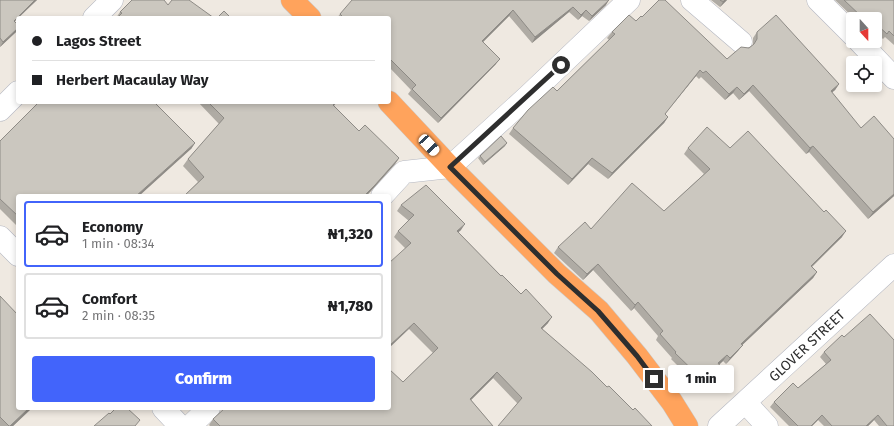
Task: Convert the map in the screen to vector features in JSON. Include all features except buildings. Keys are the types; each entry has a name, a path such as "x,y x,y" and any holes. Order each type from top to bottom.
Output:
{"highway":[{"path":"292,0 308,16"},
{"path":"391,104 450,167 557,274 598,311 637,356 672,402 687,426"}],"street":[{"path":"96,16 112,0"},
{"path":"384,194 404,172 450,167 527,97 628,0"},
{"path":"692,0 741,42"},
{"path":"818,0 846,28"},
{"path":"866,48 894,78"},
{"path":"0,110 16,94"},
{"path":"0,237 16,253"},
{"name":"GLOVER STREET","path":"719,426 892,271"},
{"path":"746,403 767,426"},
{"path":"165,410 180,426"},
{"path":"190,426 207,410"}],"route":[{"path":"561,65 450,167 557,274 598,311 637,356 654,379"}]}
